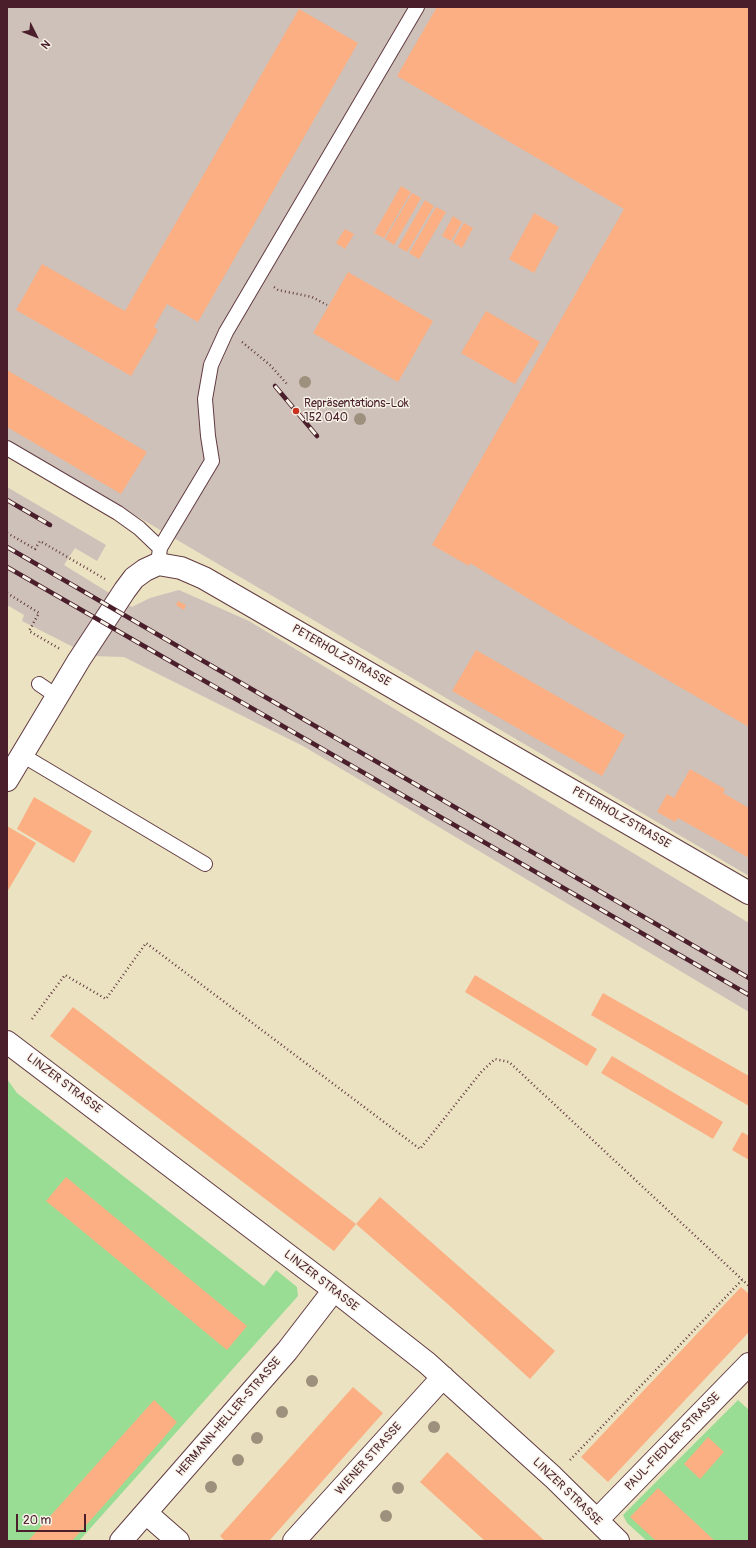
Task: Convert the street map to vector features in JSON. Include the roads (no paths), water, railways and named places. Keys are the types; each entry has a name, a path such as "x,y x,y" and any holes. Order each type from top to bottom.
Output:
{"street":[{"path":"7,780 79,660 125,590 134,578 145,570 159,556"},
{"name":"PETERHOLZSTRASSE","path":"159,556 204,578 238,597 749,892"},
{"name":"LINZER STRASSE","path":"7,1042 66,1085 334,1290 443,1377 553,1477 618,1541"},
{"name":"HERMANN-HELLER-STRASSE","path":"121,1541 287,1351 334,1290"},
{"name":"PAUL-FIEDLER-STRASSE","path":"597,1520 745,1375"},
{"name":"WIENER STRASSE","path":"294,1541 443,1377"},
{"path":"146,1513 178,1541"}],"lane":[{"path":"7,448 118,513 139,528 159,556 212,461 205,399 211,365 226,332 417,7"},
{"path":"39,684 58,697"},
{"path":"22,755 205,864"}],"railway":[{"path":"275,386 317,436"},
{"path":"7,500 50,525"},
{"path":"7,547 749,978"},
{"path":"7,567 749,995"}],"place":[{"name":"Repräsentations-Lok 152 040","path":"296,411"}]}
